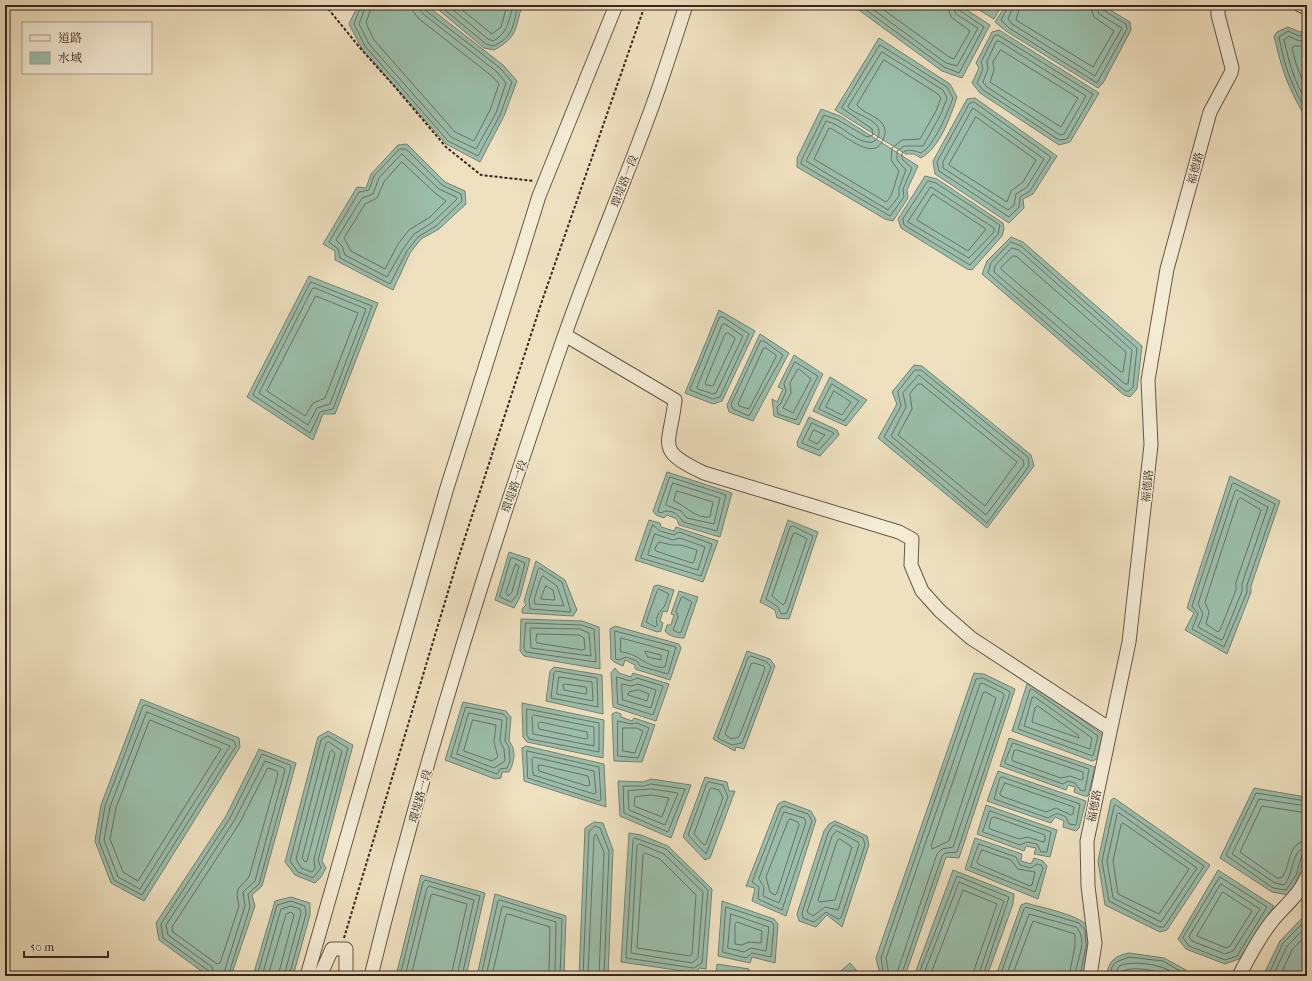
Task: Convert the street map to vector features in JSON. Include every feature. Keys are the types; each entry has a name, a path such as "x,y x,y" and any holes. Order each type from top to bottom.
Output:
{"street":[{"path":"307,976 446,491 520,257 545,183 616,5"},
{"name":"環堤路一段","path":"371,976 391,895 456,669 506,508 565,335 653,105 686,5"},
{"name":"福德路","path":"1090,976 1095,944 1088,886 1087,841 1129,642 1151,445 1148,380 1167,270 1210,112 1231,74 1232,68 1218,16 1218,5"},
{"path":"1300,5 1307,8"},
{"path":"565,335 675,400 667,443 672,456 685,464 704,473 899,532 912,539 911,565 922,591 940,611 971,638 1110,729"},
{"path":"1239,976 1253,949 1269,926 1296,896 1306,882"},
{"path":"320,976 332,949 346,949 346,976"}],"path":[{"path":"325,5 446,148 481,175 545,183"},
{"path":"340,949 457,562 542,301 645,5"}],"water":[{"path":"358,5 426,5 503,65 517,81 504,116 480,162 446,144 362,49 349,24"},
{"path":"433,5 522,5 512,36 508,41 494,50 484,48"},
{"path":"852,5 959,5 990,25 962,78 942,71"},
{"path":"971,5 1002,5 994,19"},
{"path":"1006,5 1102,5 1130,22 1131,30 1103,83 1098,88 1006,31 995,22"},
{"path":"1288,27 1300,32 1307,30 1307,119 1286,79 1274,36 1277,32"},
{"path":"999,30 1099,93 1070,142 1059,145 980,93 972,83 979,68 976,63 992,32"},
{"path":"879,38 950,84 957,97 944,131 934,147 921,158 914,154 906,154 835,110"},
{"path":"975,98 1057,156 1033,194 1023,199 1024,208 1009,223 935,174 933,161 967,99"},
{"path":"821,109 840,116 918,166 907,190 908,198 893,221 885,219 797,167 797,158"},
{"path":"407,144 445,182 465,191 466,204 439,229 421,239 410,253 393,290 335,260 335,251 323,244 357,187 366,188 371,174 398,145"},
{"path":"925,176 937,179 1003,223 1004,229 1002,236 972,270 967,269 901,228 898,219"},
{"path":"1011,237 1023,242 1142,346 1137,389 1130,397 1124,395 982,274 987,261"},
{"path":"309,276 378,303 335,414 323,414 313,440 247,397"},
{"path":"719,310 755,331 722,401 713,404 685,393"},
{"path":"760,334 789,353 753,421 729,412 727,405"},
{"path":"794,355 823,374 799,425 774,416 772,399 777,402 783,389 778,387"},
{"path":"914,365 922,366 1031,455 1034,466 987,528 878,438 897,404 892,392"},
{"path":"830,377 867,400 846,426 813,411"},
{"path":"809,417 837,430 839,435 820,456 798,447 797,442"},
{"path":"667,472 732,493 720,537 679,525 677,519 667,515 664,518 656,515 653,511"},
{"path":"1230,476 1280,501 1251,586 1251,592 1227,654 1185,630 1194,613 1187,608"},
{"path":"649,520 660,523 661,527 674,531 676,527 718,541 703,582 635,560"},
{"path":"788,520 818,532 789,619 777,618 775,610 760,602"},
{"path":"509,552 530,559 520,597 514,608 495,600"},
{"path":"536,561 565,580 577,610 573,616 522,613 522,609 526,605 524,601"},
{"path":"658,585 674,590 667,612 663,611 660,621 663,623 661,631 657,632 641,626 654,586"},
{"path":"679,591 698,597 684,638 676,637 666,633 665,631 667,625 671,625 674,615 671,614"},
{"path":"521,619 582,621 599,627 600,669 524,656 520,651"},
{"path":"615,626 679,644 681,648 670,680 635,669 635,665 625,660 623,666 614,662 611,659 610,629"},
{"path":"747,651 770,659 775,666 744,749 736,747 735,751 713,739"},
{"path":"554,667 602,675 603,714 546,701 550,671"},
{"path":"615,668 619,673 631,677 633,673 669,684 656,721 613,707 611,673"},
{"path":"974,673 984,674 1015,689 959,858 946,857 905,976 880,974 876,958"},
{"path":"1032,683 1103,735 1097,759 1092,761 1012,731 1027,684"},
{"path":"141,699 239,738 240,747 144,901 111,883 95,841 101,805"},
{"path":"463,702 506,711 511,717 509,741 513,748 514,756 509,772 502,772 501,778 495,779 445,760"},
{"path":"522,703 604,720 603,758 527,742 523,737"},
{"path":"616,712 621,714 621,717 632,721 634,718 655,725 642,762 614,761 612,714"},
{"path":"328,731 353,745 322,861 326,868 321,877 315,883 295,875 285,862 318,737"},
{"path":"1009,738 1095,767 1088,796 1074,792 1075,787 1068,785 1066,790 1000,766"},
{"path":"526,746 604,764 606,807 524,781 522,748"},
{"path":"259,749 296,763 262,886 252,895 255,906 231,976 208,976 159,940 156,923 226,816"},
{"path":"998,771 1086,801 1079,828 1076,831 1063,827 1064,821 1055,817 1051,823 987,801"},
{"path":"705,777 727,782 729,791 735,791 710,858 705,860 683,837"},
{"path":"651,779 691,785 671,838 620,816 618,781 643,782"},
{"path":"1254,788 1305,797 1307,800 1306,849 1296,882 1289,895 1272,892 1220,858"},
{"path":"1114,798 1210,865 1167,930 1160,932 1105,905 1098,861 1111,800"},
{"path":"784,801 811,811 816,820 786,916 752,901 755,888 746,886 778,804"},
{"path":"986,805 1057,830 1050,857 1034,854 1036,848 1026,846 1024,851 977,834"},
{"path":"835,821 867,836 869,845 842,927 827,915 816,927 799,921 797,914 824,831 829,824"},
{"path":"594,822 603,823 613,850 608,976 579,976 585,828"},
{"path":"629,833 641,835 668,846 712,889 706,969 699,968 697,973 621,962"},
{"path":"975,838 1022,854 1021,861 1031,864 1034,858 1043,861 1047,866 1038,899 965,869"},
{"path":"953,870 1014,894 1013,904 987,976 914,976"},
{"path":"1218,870 1274,906 1239,959 1225,964 1186,949 1178,939"},
{"path":"421,875 485,893 466,976 396,976"},
{"path":"495,894 566,916 564,976 477,976"},
{"path":"291,897 310,903 310,915 293,976 253,976 275,901"},
{"path":"722,901 774,919 778,924 775,963 752,957 750,963 718,956"},
{"path":"1026,903 1072,916 1081,920 1087,925 1090,930 1091,942 1084,976 996,976 1021,905"},
{"path":"1307,913 1307,976 1263,976 1280,941"},
{"path":"1129,953 1164,958 1186,970 1185,976 1106,976 1109,966 1113,960"},
{"path":"850,963 861,976 835,976"},
{"path":"717,964 749,969 749,975 757,976 716,976"}]}
